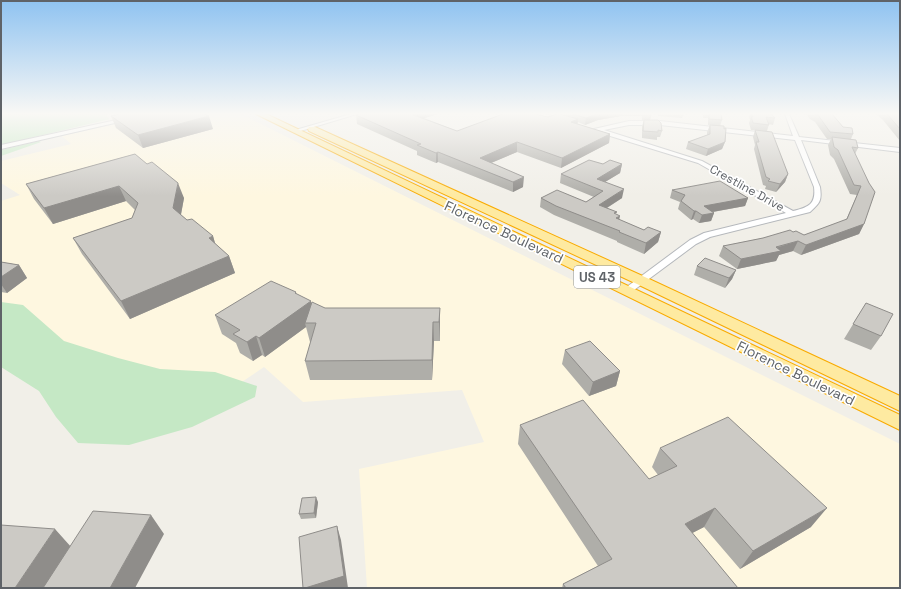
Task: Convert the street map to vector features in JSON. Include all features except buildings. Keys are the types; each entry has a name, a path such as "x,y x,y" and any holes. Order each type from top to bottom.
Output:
{"highway":[{"name":"Florence Boulevard","path":"330,141 627,291 900,423"},
{"name":"Florence Boulevard","path":"333,141 642,281 900,404"}],"street":[{"path":"1,147 26,141"},
{"name":"Crestline Drive","path":"634,141 692,159 792,214"},
{"path":"627,291 693,242 707,235 792,214 816,203 818,195 817,187 797,141"},
{"path":"826,141 900,150"}],"shaded area":[{"path":"68,141 296,141 900,444 900,588 367,588 359,469 484,442 462,390 303,402 264,367 206,406 1,324 1,201 20,195 1,183 1,161 71,144"}],"green space":[{"path":"1,141 16,141 1,145"},
{"path":"37,141 41,142 1,156 1,150"},
{"path":"1,302 23,305 64,341 160,369 215,372 257,386 255,397 192,427 129,445 78,443 56,417 39,391 1,367"}]}
